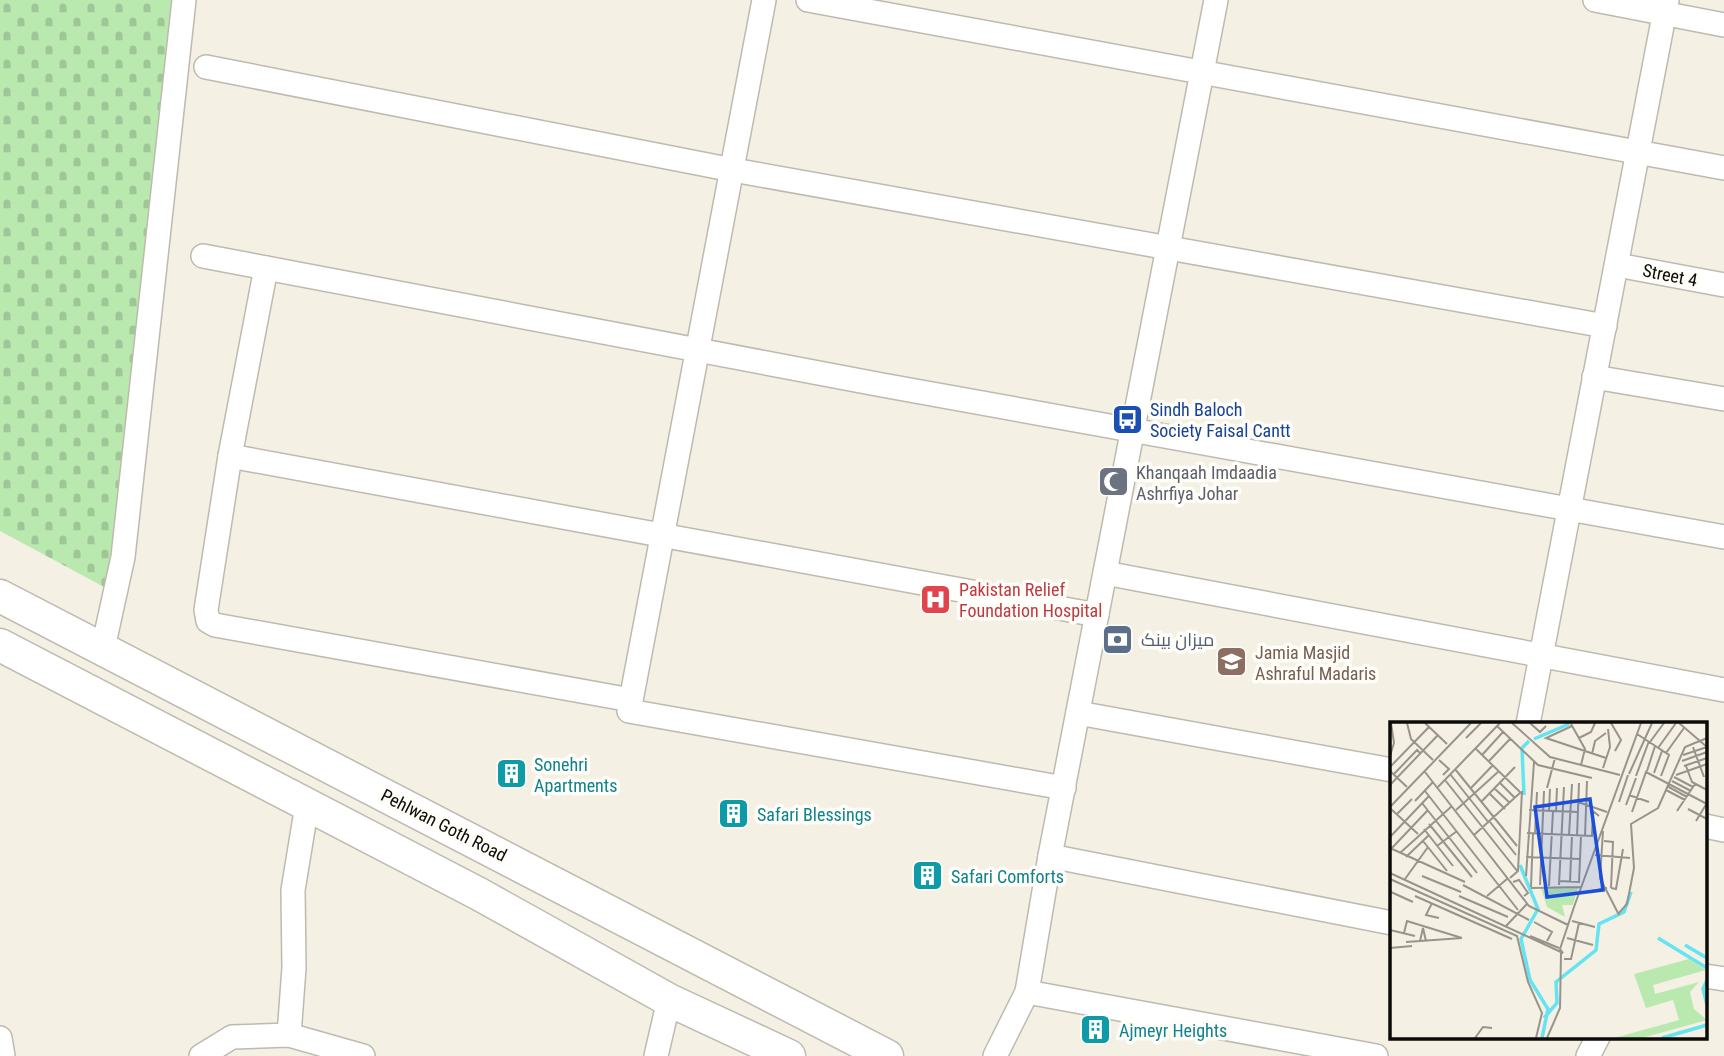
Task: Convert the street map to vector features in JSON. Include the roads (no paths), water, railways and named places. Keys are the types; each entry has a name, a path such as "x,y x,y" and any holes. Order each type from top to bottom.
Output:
{"main road":[{"name":"Pehlwan Goth Road","path":"0,596 887,1056"},
{"path":"0,645 479,894 669,1000 789,1056"}],"street":[{"path":"103,648 123,557 184,0"},
{"path":"764,0 629,711 1064,788"},
{"path":"808,0 1724,168"},
{"path":"995,1056 1027,992 1050,856 1216,0"},
{"path":"1595,0 1666,7 1724,24"},
{"path":"1528,722 1666,7"},
{"path":"206,67 733,170 1605,326"},
{"path":"203,256 697,351 1724,537"},
{"name":"Street 4","path":"1617,265 1724,285"},
{"path":"265,268 230,456 206,610 208,621 215,625 631,700"},
{"path":"1594,377 1724,399"},
{"path":"230,456 1097,615"},
{"path":"1105,573 1724,690"},
{"path":"1078,713 1390,770"},
{"path":"289,1035 294,968 293,890 307,805"},
{"path":"1706,826 1724,830"},
{"path":"1050,856 1390,923"},
{"path":"1706,976 1724,979"},
{"path":"1027,992 1376,1056"},
{"path":"656,1056 669,1000"},
{"path":"201,1056 232,1037 240,1046 289,1035 363,1056"},
{"path":"0,1038 4,1056"},
{"path":"1588,1056 1597,1038"}],"place":[{"name":"Sindh Baloch Society Faisal Cantt","path":"1127,419"},
{"name":"Khanqaah Imdaadia Ashrfiya Johar","path":"1113,482"},
{"name":"Pakistan Relief Foundation Hospital","path":"936,599"},
{"name":"میزان بینک","path":"1118,639"},
{"name":"Jamia Masjid Ashraful Madaris","path":"1232,662"},
{"name":"Sonehri Apartments","path":"511,774"},
{"name":"Safari Blessings","path":"734,814"},
{"name":"Safari Comforts","path":"928,876"},
{"name":"Ajmeyr Heights","path":"1096,1030"}]}
